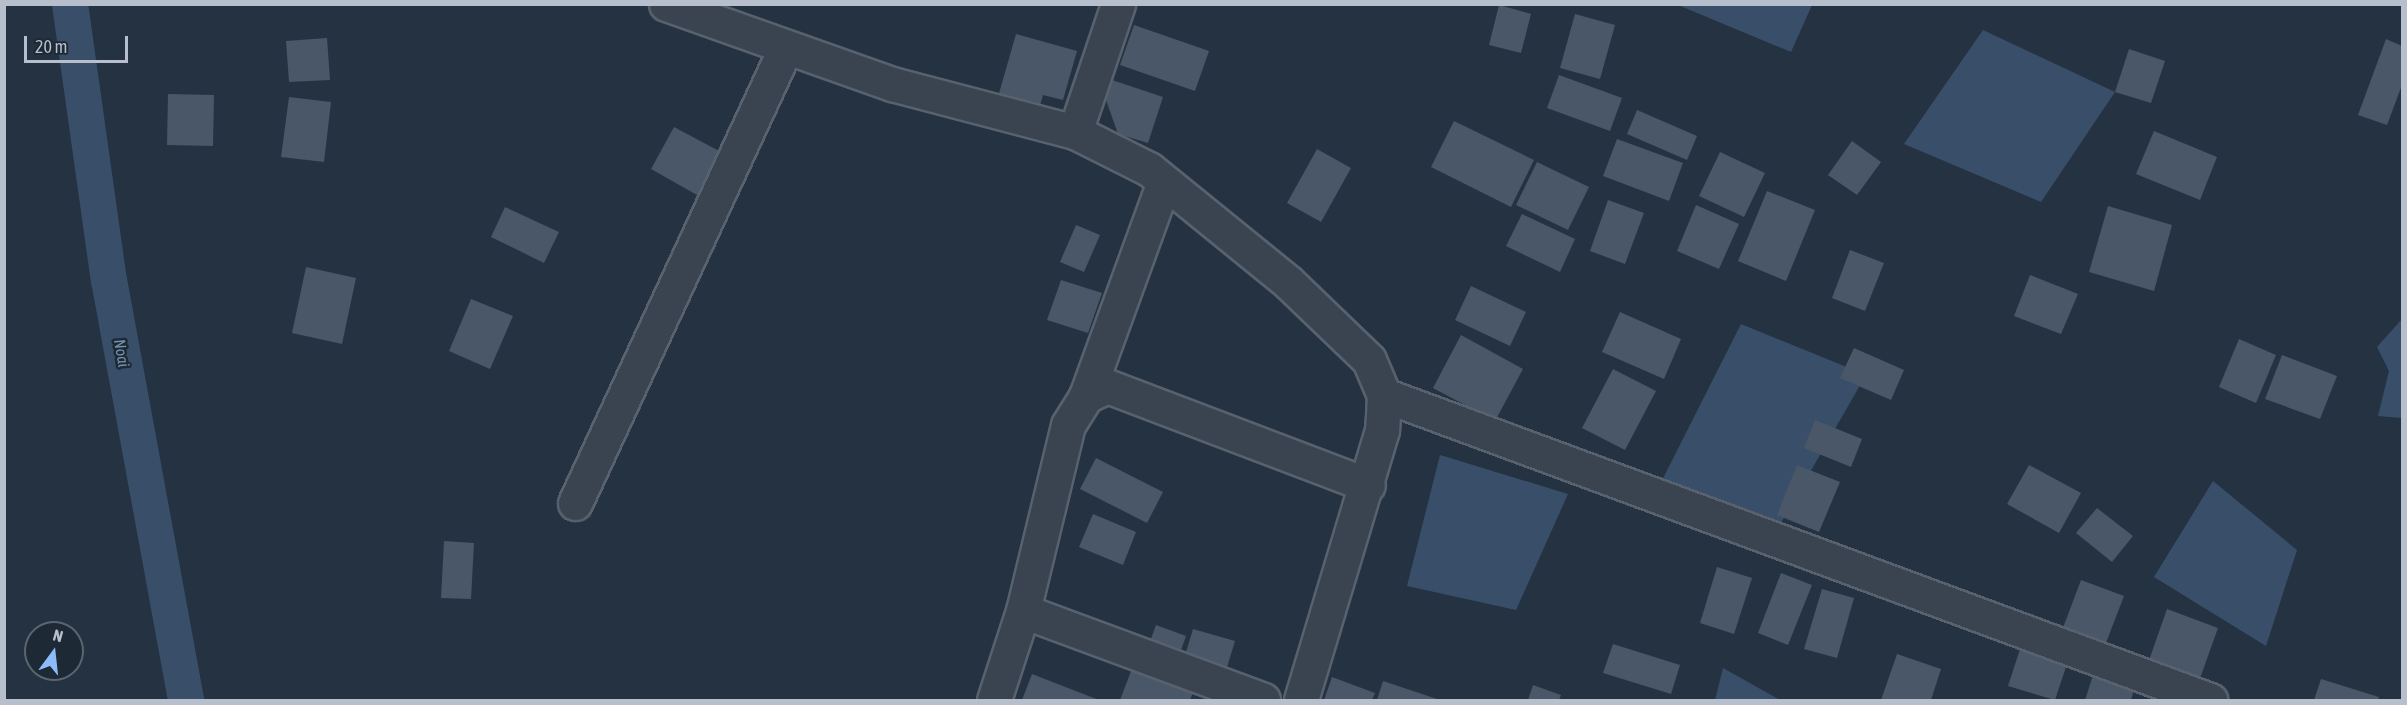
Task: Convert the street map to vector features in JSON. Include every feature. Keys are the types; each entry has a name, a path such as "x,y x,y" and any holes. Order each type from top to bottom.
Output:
{"street":[{"path":"666,4 892,84 1075,132 1164,182 1313,306 1369,360 1384,395 1382,430 1368,485 1301,700"},
{"path":"1075,132 1118,4"},
{"path":"575,503 786,47"},
{"path":"994,700 1023,611 1068,424 1086,396 1164,182"},
{"path":"1086,396 1107,386 1368,485"},
{"path":"1384,395 2210,700"},
{"path":"1023,611 1263,700"}],"water":[{"path":"1678,5 1812,5 1791,52"},
{"path":"1983,30 2115,92 2041,202 1904,144"},
{"path":"2402,319 2402,418 2378,416 2389,371 2377,347"},
{"path":"1741,324 1866,375 1764,552 1649,506"},
{"path":"1440,455 1568,494 1516,610 1407,586"},
{"path":"2213,481 2297,550 2266,646 2154,577"},
{"path":"1723,668 1780,700 1715,700"}],"building":[{"path":"1499,5 1531,14 1521,53 1489,45"},
{"path":"1575,14 1615,25 1600,79 1560,68"},
{"path":"1134,25 1209,51 1195,91 1120,65"},
{"path":"1016,34 1077,51 1063,100 1043,95 1039,109 998,97"},
{"path":"327,38 330,80 289,82 286,41"},
{"path":"2386,39 2402,46 2402,85 2387,125 2358,115"},
{"path":"2129,49 2165,61 2151,103 2115,92"},
{"path":"1559,75 1622,98 1610,131 1547,108"},
{"path":"1112,80 1163,97 1148,143 1118,134 1106,100"},
{"path":"168,94 214,95 213,146 167,145"},
{"path":"289,97 331,102 324,162 281,157"},
{"path":"1637,110 1697,136 1687,160 1627,134"},
{"path":"1454,121 1534,160 1511,207 1431,167"},
{"path":"674,127 721,152 697,195 651,169"},
{"path":"2154,131 2217,157 2200,200 2136,174"},
{"path":"1617,139 1683,163 1669,201 1603,176"},
{"path":"1852,141 1881,162 1857,195 1828,175"},
{"path":"1317,149 1351,168 1321,222 1287,203"},
{"path":"1720,152 1765,173 1744,217 1699,196"},
{"path":"1537,162 1589,187 1568,230 1516,205"},
{"path":"1767,191 1815,210 1786,281 1738,261"},
{"path":"1608,200 1644,213 1625,264 1590,251"},
{"path":"1696,205 1739,224 1719,269 1677,251"},
{"path":"2108,206 2172,225 2154,291 2089,272"},
{"path":"505,207 559,232 544,263 491,237"},
{"path":"1522,214 1575,239 1560,272 1506,246"},
{"path":"1076,225 1100,235 1084,272 1060,262"},
{"path":"1850,250 1884,263 1865,311 1832,298"},
{"path":"306,267 356,278 342,344 292,333"},
{"path":"2030,275 2078,294 2061,334 2014,316"},
{"path":"1061,280 1102,293 1088,333 1047,320"},
{"path":"1471,286 1526,312 1510,346 1455,320"},
{"path":"471,299 513,316 490,369 449,351"},
{"path":"1620,312 1681,339 1664,379 1602,352"},
{"path":"1461,335 1523,369 1495,421 1433,388"},
{"path":"2239,339 2276,355 2256,403 2219,387"},
{"path":"1854,348 1904,370 1891,400 1840,378"},
{"path":"2282,355 2337,376 2320,419 2265,399"},
{"path":"1613,369 1656,391 1625,450 1582,428"},
{"path":"1815,420 1862,439 1851,467 1804,448"},
{"path":"1096,458 1163,492 1147,523 1080,489"},
{"path":"1797,465 1840,482 1819,532 1777,515"},
{"path":"2029,465 2081,493 2059,533 2007,504"},
{"path":"2097,508 2133,536 2112,562 2076,533"},
{"path":"1093,514 1136,532 1123,565 1079,547"},
{"path":"444,541 474,543 471,599 441,598"},
{"path":"1717,567 1752,578 1734,634 1700,623"},
{"path":"1781,573 1812,585 1788,645 1758,633"},
{"path":"2081,580 2124,596 2104,648 2061,633"},
{"path":"1822,589 1854,598 1837,658 1804,649"},
{"path":"2167,609 2218,628 2198,684 2147,666"},
{"path":"1156,625 1186,636 1178,659 1148,647"},
{"path":"1193,629 1235,641 1225,674 1183,662"},
{"path":"2022,643 2069,658 2055,700 2008,686"},
{"path":"1613,644 1680,665 1671,694 1603,673"},
{"path":"1897,654 1941,669 1931,700 1881,700"},
{"path":"1136,658 1197,683 1190,700 1120,700"},
{"path":"2095,669 2136,682 2131,700 2085,700"},
{"path":"1032,674 1099,700 1022,700"},
{"path":"1332,677 1375,693 1372,700 1324,700"},
{"path":"2321,679 2379,697 2378,700 2314,700"},
{"path":"1383,681 1440,700 1377,700"},
{"path":"1533,685 1561,695 1559,700 1528,700"}],"waterway":[{"name":"Noai","path":"70,4 109,280 186,700"}]}
